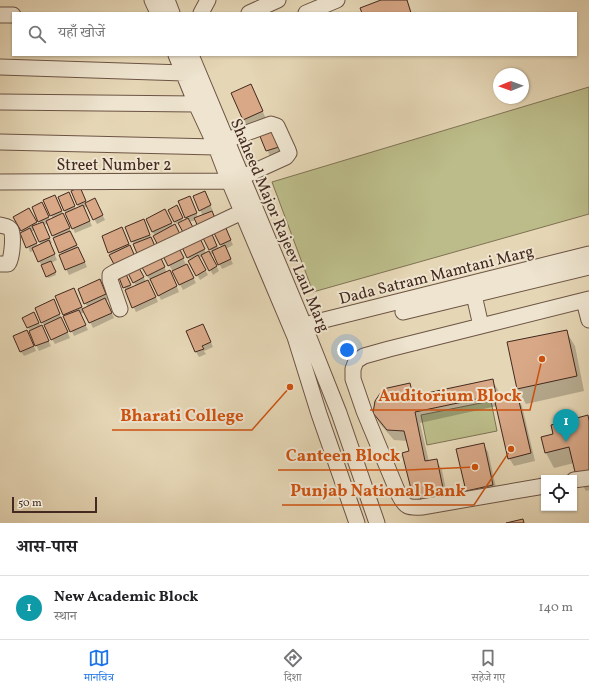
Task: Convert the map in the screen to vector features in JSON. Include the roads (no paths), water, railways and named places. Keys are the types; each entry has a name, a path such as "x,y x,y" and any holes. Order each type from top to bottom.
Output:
{"street":[{"path":"152,0 158,12"},
{"path":"167,0 172,12"},
{"path":"202,12 208,0"},
{"path":"251,12 278,0"},
{"path":"308,12 337,0"},
{"path":"0,15 12,15"},
{"name":"Shaheed Major Rajeev Laul Marg","path":"176,56 196,104 221,144"},
{"name":"Shaheed Major Rajeev Laul Marg","path":"196,57 221,144 299,331 319,414 357,523"},
{"path":"0,67 184,73"},
{"path":"0,102 196,104"},
{"path":"0,142 221,144 271,124 277,126 289,153 286,157 236,179"},
{"name":"Shaheed Major Rajeev Laul Marg","path":"236,179 242,212 339,414 377,523"},
{"name":"Street Number 2","path":"0,182 236,179"},
{"path":"120,309 110,280 110,275 242,212"},
{"path":"0,225 7,226 12,233 11,260 8,264 0,264"},
{"name":"Dada Satram Mamtani Marg","path":"299,331 589,254"},
{"name":"Dada Satram Mamtani Marg","path":"299,331 589,268"},
{"path":"474,294 481,326"},
{"path":"541,487 422,507 411,508 404,504 364,411 354,379 353,369 356,361 364,356 587,300 589,320"},
{"path":"577,480 589,478"}],"place":[{"name":"Auditorium Block","path":"542,359"},
{"name":"Bharati College","path":"290,387"},
{"name":"New Academic Block","path":"566,442"},
{"name":"Punjab National Bank","path":"511,449"},
{"name":"Canteen Block","path":"475,467"}]}
